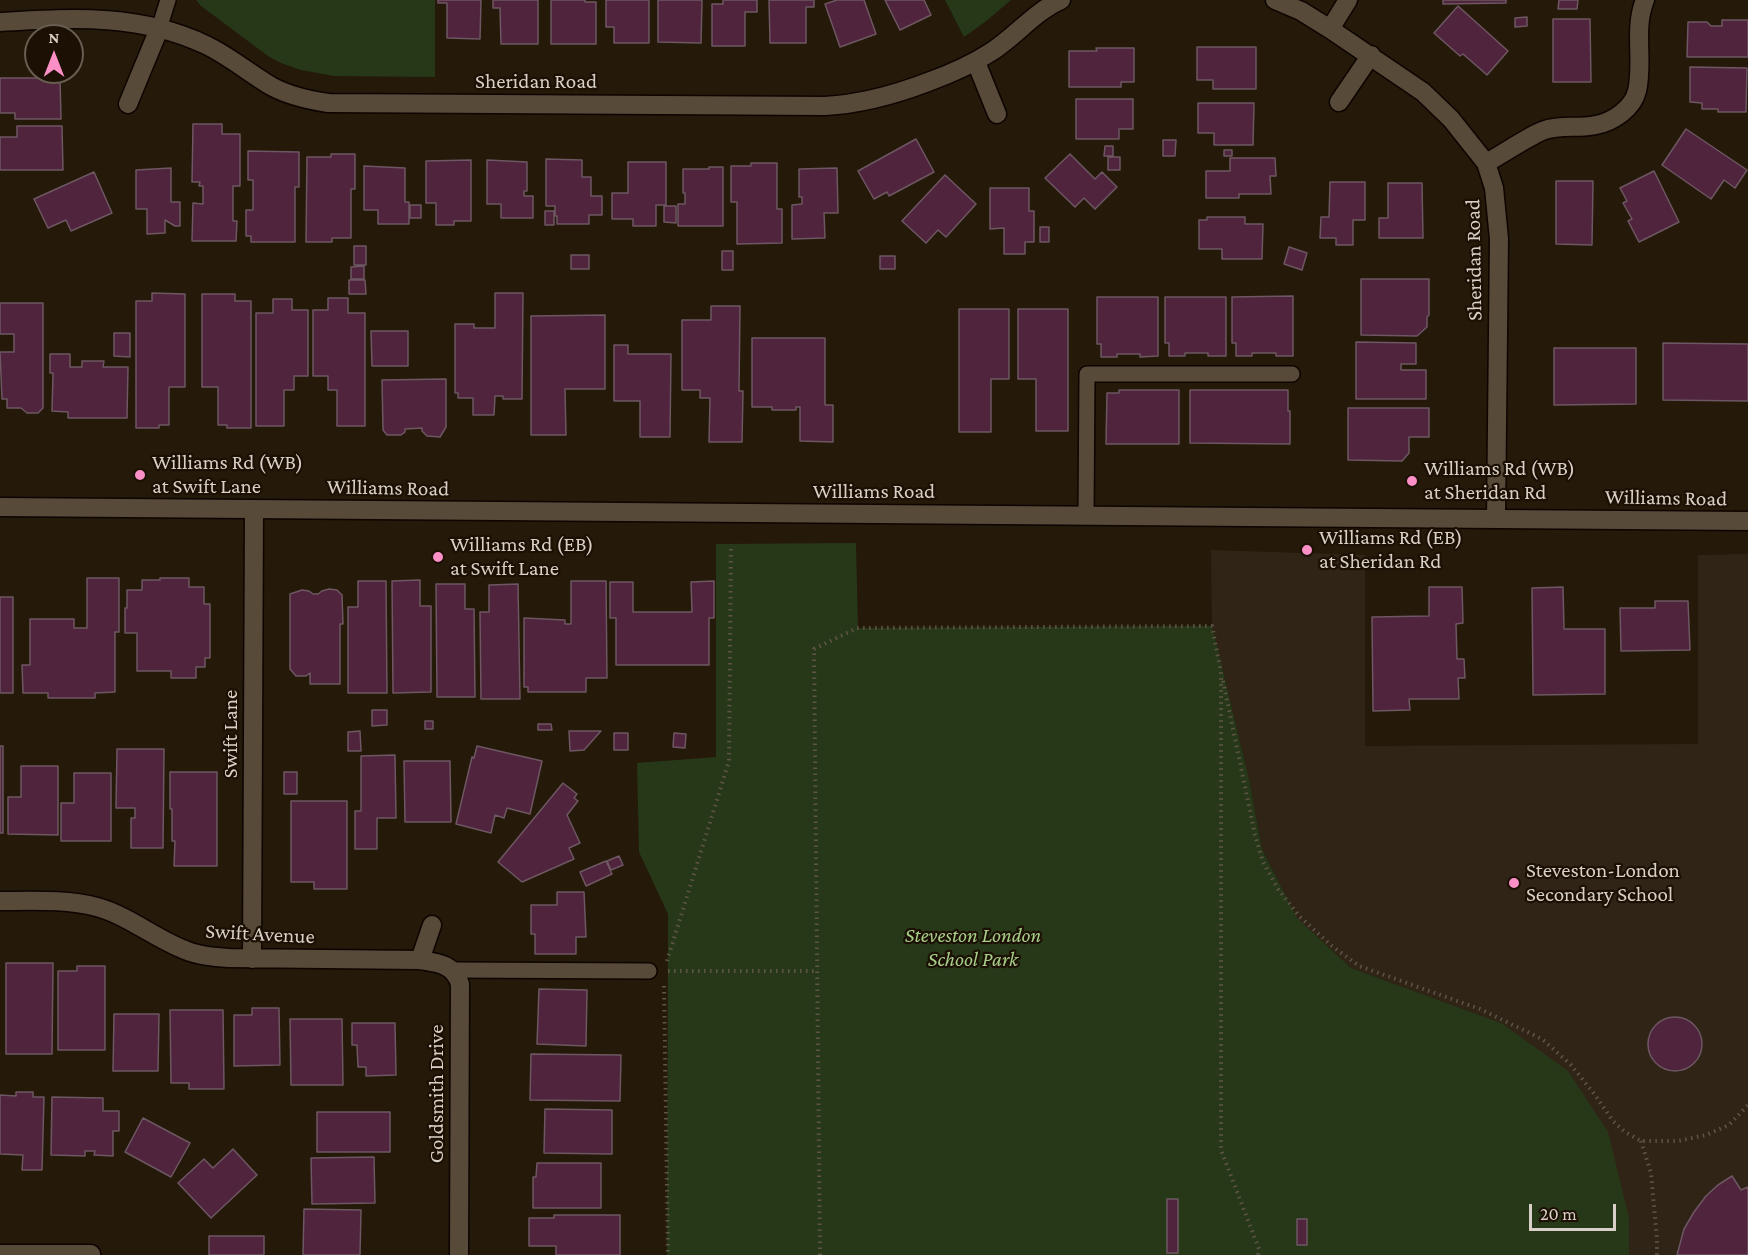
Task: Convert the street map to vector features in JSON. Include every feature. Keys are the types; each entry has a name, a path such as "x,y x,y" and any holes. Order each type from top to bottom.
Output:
{"street":[{"name":"Sheridan Road","path":"0,22 51,18 104,19 134,23 183,35 208,46 273,87 290,94 310,100 343,104 842,105 897,94 976,62 993,51 1037,14 1061,0"},
{"name":"Sheridan Road","path":"1275,0 1301,11 1408,81 1451,118 1486,163 1494,188 1499,239 1496,518"},
{"path":"1330,29 1348,0"},
{"path":"1486,163 1542,131 1598,125 1621,113 1630,105 1636,93 1638,81 1639,17 1645,0"},
{"path":"128,104 159,29"},
{"path":"1339,102 1371,55"},
{"path":"976,62 997,114"},
{"name":"Williams Road","path":"0,507 1748,521"},
{"name":"Swift Lane","path":"252,959 254,509"},
{"name":"Swift Avenue","path":"0,901 52,901 98,907 126,918 186,951 211,957 420,960"},
{"path":"432,925 420,960 444,965 453,970"},
{"name":"Goldsmith Drive","path":"453,970 460,984 459,1255"},
{"path":"0,1254 91,1254"}],"lane":[{"path":"159,29 168,0"},
{"path":"1086,516 1087,374 1292,374"},
{"path":"453,970 657,971"}],"path":[{"path":"668,1255 657,971 729,761 731,546"},
{"path":"820,1255 814,650 857,628 1212,626 1255,836 1263,862 1278,889 1300,917 1332,946 1359,966 1480,1009 1542,1039 1571,1065 1613,1121 1625,1132 1641,1141 1678,1141 1706,1135 1729,1125 1748,1105"},
{"path":"1221,672 1221,1150 1259,1249 1258,1255"},
{"path":"657,971 817,971"},
{"path":"1641,1141 1651,1173 1657,1255"}],"shaded area":[{"name":"Steveston-London Secondary School","path":"1211,550 1365,555 1365,746 1698,744 1698,555 1748,554 1748,1255 1629,1255 1629,1218 1501,1023 1351,968 1297,918 1262,849 1250,783 1212,626"}],"green space":[{"path":"196,0 435,0 435,77 334,76 301,70 268,56"},
{"path":"945,0 1011,0 964,37"},
{"name":"Steveston London School Park","path":"856,543 858,628 1212,626 1250,783 1262,849 1297,918 1351,968 1501,1023 1568,1071 1608,1132 1629,1218 1629,1255 667,1255 668,914 639,852 637,763 716,757 716,544"}],"building":[{"path":"438,0 481,0 480,39 447,38 447,3 438,3"},
{"path":"493,0 538,0 538,44 501,44 500,8 493,8"},
{"path":"551,0 596,2 596,44 551,44"},
{"path":"606,0 649,0 649,43 614,43 614,27 606,27"},
{"path":"658,0 702,0 701,43 658,42"},
{"path":"723,0 757,0 757,12 745,12 745,46 712,46 712,4 723,4"},
{"path":"769,0 814,0 814,7 806,7 806,43 770,43"},
{"path":"837,0 864,0 876,34 840,47 825,4"},
{"path":"885,0 924,0 931,15 900,30"},
{"path":"1443,0 1506,0 1506,3 1443,4"},
{"path":"1559,0 1578,0 1577,9 1558,9"},
{"path":"1458,6 1508,51 1487,75 1463,54 1460,56 1434,33"},
{"path":"1527,17 1527,26 1515,27 1515,18"},
{"path":"1553,19 1590,19 1591,82 1553,82"},
{"path":"1722,20 1748,20 1748,57 1687,57 1688,22 1707,22 1711,26 1722,26"},
{"path":"1197,47 1256,47 1256,89 1213,89 1213,80 1197,80"},
{"path":"1096,48 1134,48 1134,82 1121,82 1121,87 1069,87 1069,51 1097,51"},
{"path":"1690,67 1747,68 1746,112 1718,112 1718,109 1702,109 1702,103 1690,102"},
{"path":"0,78 24,78 24,84 60,84 61,119 15,119 15,113 0,113"},
{"path":"1076,99 1133,99 1133,129 1119,129 1119,139 1076,139"},
{"path":"1198,103 1254,103 1253,145 1214,145 1214,133 1198,133"},
{"path":"193,124 222,124 222,134 240,134 240,186 233,186 233,221 237,221 236,241 192,241 193,203 203,204 203,186 199,186 200,182 192,182"},
{"path":"17,126 62,126 63,170 0,170 0,137 17,137"},
{"path":"1686,129 1747,170 1735,188 1724,180 1711,199 1662,165"},
{"path":"916,139 934,172 889,196 887,192 874,199 858,171"},
{"path":"1163,140 1176,140 1175,156 1163,156"},
{"path":"1105,146 1113,146 1113,156 1104,156"},
{"path":"1224,150 1232,150 1232,156 1224,156"},
{"path":"248,151 299,152 299,187 295,187 295,242 251,242 251,236 246,236 246,210 253,210 253,180 248,180"},
{"path":"331,154 355,154 355,189 351,189 351,238 332,238 332,242 306,242 307,157 331,157"},
{"path":"1070,154 1095,179 1102,172 1117,187 1095,209 1084,198 1075,207 1045,178"},
{"path":"1108,157 1120,157 1120,170 1108,170"},
{"path":"1230,158 1275,158 1276,176 1270,176 1271,194 1239,194 1239,198 1206,198 1206,171 1230,171"},
{"path":"546,159 582,160 582,177 591,177 591,196 602,196 602,215 589,215 589,224 557,224 555,206 546,206"},
{"path":"471,160 471,221 454,221 454,225 436,225 436,203 426,203 426,161"},
{"path":"487,160 527,162 527,191 524,191 524,196 533,196 533,218 501,218 501,204 487,204"},
{"path":"628,162 666,162 666,205 656,205 656,226 633,226 633,219 612,219 612,193 628,193"},
{"path":"751,163 777,163 777,209 782,209 782,243 737,244 737,202 731,202 731,166 751,166"},
{"path":"364,166 405,168 405,202 409,202 409,224 378,224 378,210 364,210"},
{"path":"709,167 723,167 723,226 678,226 678,204 685,204 683,169 709,169"},
{"path":"171,168 171,202 180,202 180,226 175,226 165,220 165,233 147,234 147,209 136,209 136,170"},
{"path":"837,168 838,213 824,213 825,238 792,239 792,205 802,204 802,197 799,197 799,169"},
{"path":"1654,171 1679,222 1639,242 1628,221 1632,219 1623,203 1627,201 1620,188"},
{"path":"94,172 112,213 71,231 66,220 48,228 34,199"},
{"path":"945,175 976,204 946,237 938,230 926,243 902,221"},
{"path":"1556,181 1593,181 1592,245 1556,244"},
{"path":"1330,182 1365,182 1365,220 1353,220 1353,245 1336,245 1336,238 1320,238 1321,217 1329,217"},
{"path":"1388,183 1422,183 1423,238 1379,238 1379,218 1388,218"},
{"path":"990,188 1029,188 1029,211 1034,211 1034,242 1025,242 1025,254 1004,254 1004,228 990,229"},
{"path":"410,205 421,205 421,218 410,218"},
{"path":"664,206 676,206 676,223 664,222"},
{"path":"545,211 554,211 554,225 545,225"},
{"path":"1207,217 1245,217 1245,224 1263,224 1262,259 1222,259 1222,249 1199,249 1199,220 1207,220"},
{"path":"1040,227 1049,227 1049,242 1040,242"},
{"path":"354,246 366,246 366,265 354,265"},
{"path":"1289,247 1307,253 1302,270 1284,264"},
{"path":"722,251 733,251 733,270 722,270"},
{"path":"571,255 589,255 589,269 571,269"},
{"path":"880,256 895,256 895,269 880,269"},
{"path":"364,266 364,279 351,279 351,267"},
{"path":"1361,279 1429,279 1427,327 1417,336 1361,335"},
{"path":"349,280 365,280 366,294 349,294"},
{"path":"152,293 185,294 185,387 169,387 169,425 159,425 159,428 136,428 136,301 152,301"},
{"path":"495,293 523,293 522,399 503,399 503,396 495,396 494,415 473,415 473,398 458,398 458,393 455,393 455,324 474,324 474,328 495,328"},
{"path":"202,294 235,294 235,301 251,301 251,428 227,428 227,425 218,425 218,387 202,387"},
{"path":"1293,296 1293,356 1252,353 1252,356 1236,356 1236,343 1232,343 1232,297"},
{"path":"1097,297 1158,297 1158,356 1140,357 1140,354 1117,354 1117,357 1101,357 1101,344 1097,344"},
{"path":"1165,297 1226,297 1226,356 1185,353 1185,356 1169,356 1169,343 1165,343"},
{"path":"328,298 348,298 348,313 365,313 365,426 337,426 337,390 328,390 328,376 313,376 313,310 328,310"},
{"path":"273,299 292,299 292,310 308,310 308,376 294,376 294,390 284,390 284,426 256,426 256,313 273,313"},
{"path":"0,303 43,303 43,408 38,413 27,413 21,408 7,408 7,399 2,399 0,352 14,352 14,334 0,334"},
{"path":"711,306 740,306 739,391 743,391 742,442 709,442 710,398 700,398 700,390 682,390 682,320 711,320"},
{"path":"959,309 1009,309 1009,379 991,379 991,432 959,432"},
{"path":"1018,309 1068,309 1068,431 1036,431 1036,379 1018,379"},
{"path":"605,315 605,389 565,389 566,435 531,435 531,316"},
{"path":"371,331 408,331 408,366 372,366"},
{"path":"114,333 130,333 130,357 114,356"},
{"path":"752,338 825,338 825,405 833,405 833,442 800,441 800,407 796,407 796,410 772,410 772,407 752,407"},
{"path":"1356,342 1416,343 1416,364 1401,364 1401,370 1426,370 1426,399 1356,399"},
{"path":"1663,343 1748,344 1748,401 1663,400"},
{"path":"614,345 628,345 628,354 671,354 670,437 640,437 640,401 614,401"},
{"path":"1554,348 1636,348 1636,404 1554,405"},
{"path":"50,354 70,354 70,367 82,367 82,361 104,361 103,367 128,367 127,418 68,418 68,412 52,411 53,373 50,373"},
{"path":"446,379 446,427 440,437 427,436 422,428 405,429 401,435 387,435 383,430 382,380"},
{"path":"1119,390 1179,390 1179,444 1106,444 1107,393 1119,393"},
{"path":"1190,390 1288,390 1290,444 1190,443"},
{"path":"1348,408 1429,408 1429,437 1409,437 1409,453 1402,461 1348,460"},
{"path":"87,578 119,578 119,632 115,632 115,692 95,693 95,698 48,698 48,693 23,693 22,665 30,665 30,619 74,619 74,628 87,628"},
{"path":"160,578 189,578 189,587 204,587 204,604 210,604 210,658 205,658 205,667 196,667 196,678 171,678 171,671 137,671 137,633 125,633 127,590 142,590 142,580 160,580"},
{"path":"420,580 420,606 431,606 431,692 393,693 392,581"},
{"path":"358,581 386,581 387,693 348,693 348,607 358,607"},
{"path":"571,581 606,581 607,678 586,678 586,692 528,692 528,687 524,687 524,618 565,620 565,624 571,624"},
{"path":"714,581 714,618 709,618 709,665 616,665 616,618 610,618 610,582 633,582 633,612 692,612 691,582"},
{"path":"436,584 465,584 465,609 474,609 475,697 437,697"},
{"path":"518,584 520,699 481,699 480,612 489,612 489,585"},
{"path":"1429,587 1462,587 1463,623 1456,624 1457,659 1464,659 1465,678 1458,678 1459,699 1409,699 1410,710 1373,711 1372,617 1429,616"},
{"path":"1563,587 1564,629 1605,629 1605,694 1533,695 1532,588"},
{"path":"329,589 337,590 342,595 340,684 310,684 310,673 306,676 296,676 290,669 290,594 302,590 318,594"},
{"path":"0,597 13,597 13,693 0,693"},
{"path":"1655,601 1688,601 1690,650 1621,651 1620,608 1655,608"},
{"path":"372,710 387,710 387,725 372,726"},
{"path":"425,721 433,721 433,729 425,729"},
{"path":"538,724 551,724 552,730 538,730"},
{"path":"360,731 361,751 348,751 348,732"},
{"path":"569,731 601,731 584,750 570,751"},
{"path":"614,733 628,733 628,750 614,750"},
{"path":"674,733 686,734 685,748 673,747"},
{"path":"0,746 3,746 3,833 0,833"},
{"path":"477,746 542,761 530,814 507,808 504,818 495,815 491,833 456,824 472,757 474,758"},
{"path":"117,749 164,749 163,848 131,848 131,818 135,818 135,808 116,808"},
{"path":"395,755 396,818 377,818 377,849 355,849 355,811 361,811 361,756"},
{"path":"404,761 450,761 451,822 405,822"},
{"path":"21,766 58,766 58,835 8,834 8,797 21,797"},
{"path":"170,772 217,772 217,866 174,866 175,841 172,841"},
{"path":"284,772 297,772 297,794 284,794"},
{"path":"74,773 111,773 111,841 61,841 61,803 74,803"},
{"path":"563,783 577,794 574,798 578,801 567,815 580,843 569,848 574,859 522,882 498,862"},
{"path":"291,801 347,801 347,889 314,889 314,882 291,882"},
{"path":"619,856 623,865 611,870 607,861"},
{"path":"606,861 612,874 586,886 580,872"},
{"path":"557,892 584,892 586,937 576,937 576,954 535,954 535,934 531,934 531,905 557,905"},
{"path":"6,963 53,963 52,1054 6,1054"},
{"path":"77,966 105,966 105,1050 58,1050 58,971 77,971"},
{"path":"539,989 587,990 586,1046 537,1044"},
{"path":"252,1008 279,1008 280,1065 234,1066 234,1015 252,1015"},
{"path":"170,1010 223,1010 224,1089 189,1089 189,1083 171,1083"},
{"path":"114,1014 159,1014 158,1071 113,1071"},
{"path":"1675,1017 1685,1019 1694,1025 1700,1034 1702,1044 1700,1054 1694,1063 1685,1069 1675,1071 1665,1069 1656,1063 1650,1054 1648,1044 1650,1034 1656,1025 1665,1019"},
{"path":"290,1019 342,1019 343,1085 291,1085"},
{"path":"352,1023 395,1023 396,1075 366,1076 366,1067 358,1067 357,1045 352,1045"},
{"path":"531,1054 621,1055 620,1101 530,1100"},
{"path":"16,1092 33,1092 33,1097 44,1097 42,1170 22,1170 23,1155 0,1154 0,1095 16,1096"},
{"path":"52,1097 103,1098 103,1111 119,1111 119,1131 113,1131 113,1156 94,1155 95,1151 85,1151 85,1156 51,1155"},
{"path":"545,1109 612,1110 612,1154 544,1153"},
{"path":"317,1112 390,1112 390,1152 317,1152"},
{"path":"143,1118 190,1143 171,1177 125,1152"},
{"path":"233,1149 257,1175 211,1218 178,1183 204,1159 213,1168"},
{"path":"374,1157 375,1203 312,1204 311,1158"},
{"path":"537,1163 601,1163 601,1208 533,1208 533,1177 536,1177"},
{"path":"1732,1176 1741,1190 1748,1187 1748,1255 1677,1255 1684,1229 1694,1212 1706,1196"},
{"path":"1167,1199 1178,1199 1178,1253 1167,1253"},
{"path":"304,1209 361,1210 360,1255 303,1255"},
{"path":"554,1215 620,1215 620,1255 556,1255 556,1246 529,1246 529,1218 554,1218"},
{"path":"1297,1219 1307,1219 1307,1245 1297,1245"},
{"path":"209,1236 264,1236 264,1255 209,1255"}],"place":[{"name":"Williams Rd (WB) at Swift Lane","path":"140,475"},
{"name":"Williams Rd (WB) at Sheridan Rd","path":"1412,481"},
{"name":"Williams Rd (EB) at Sheridan Rd","path":"1307,550"},
{"name":"Williams Rd (EB) at Swift Lane","path":"438,557"},
{"name":"Steveston-London Secondary School","path":"1514,883"}]}
